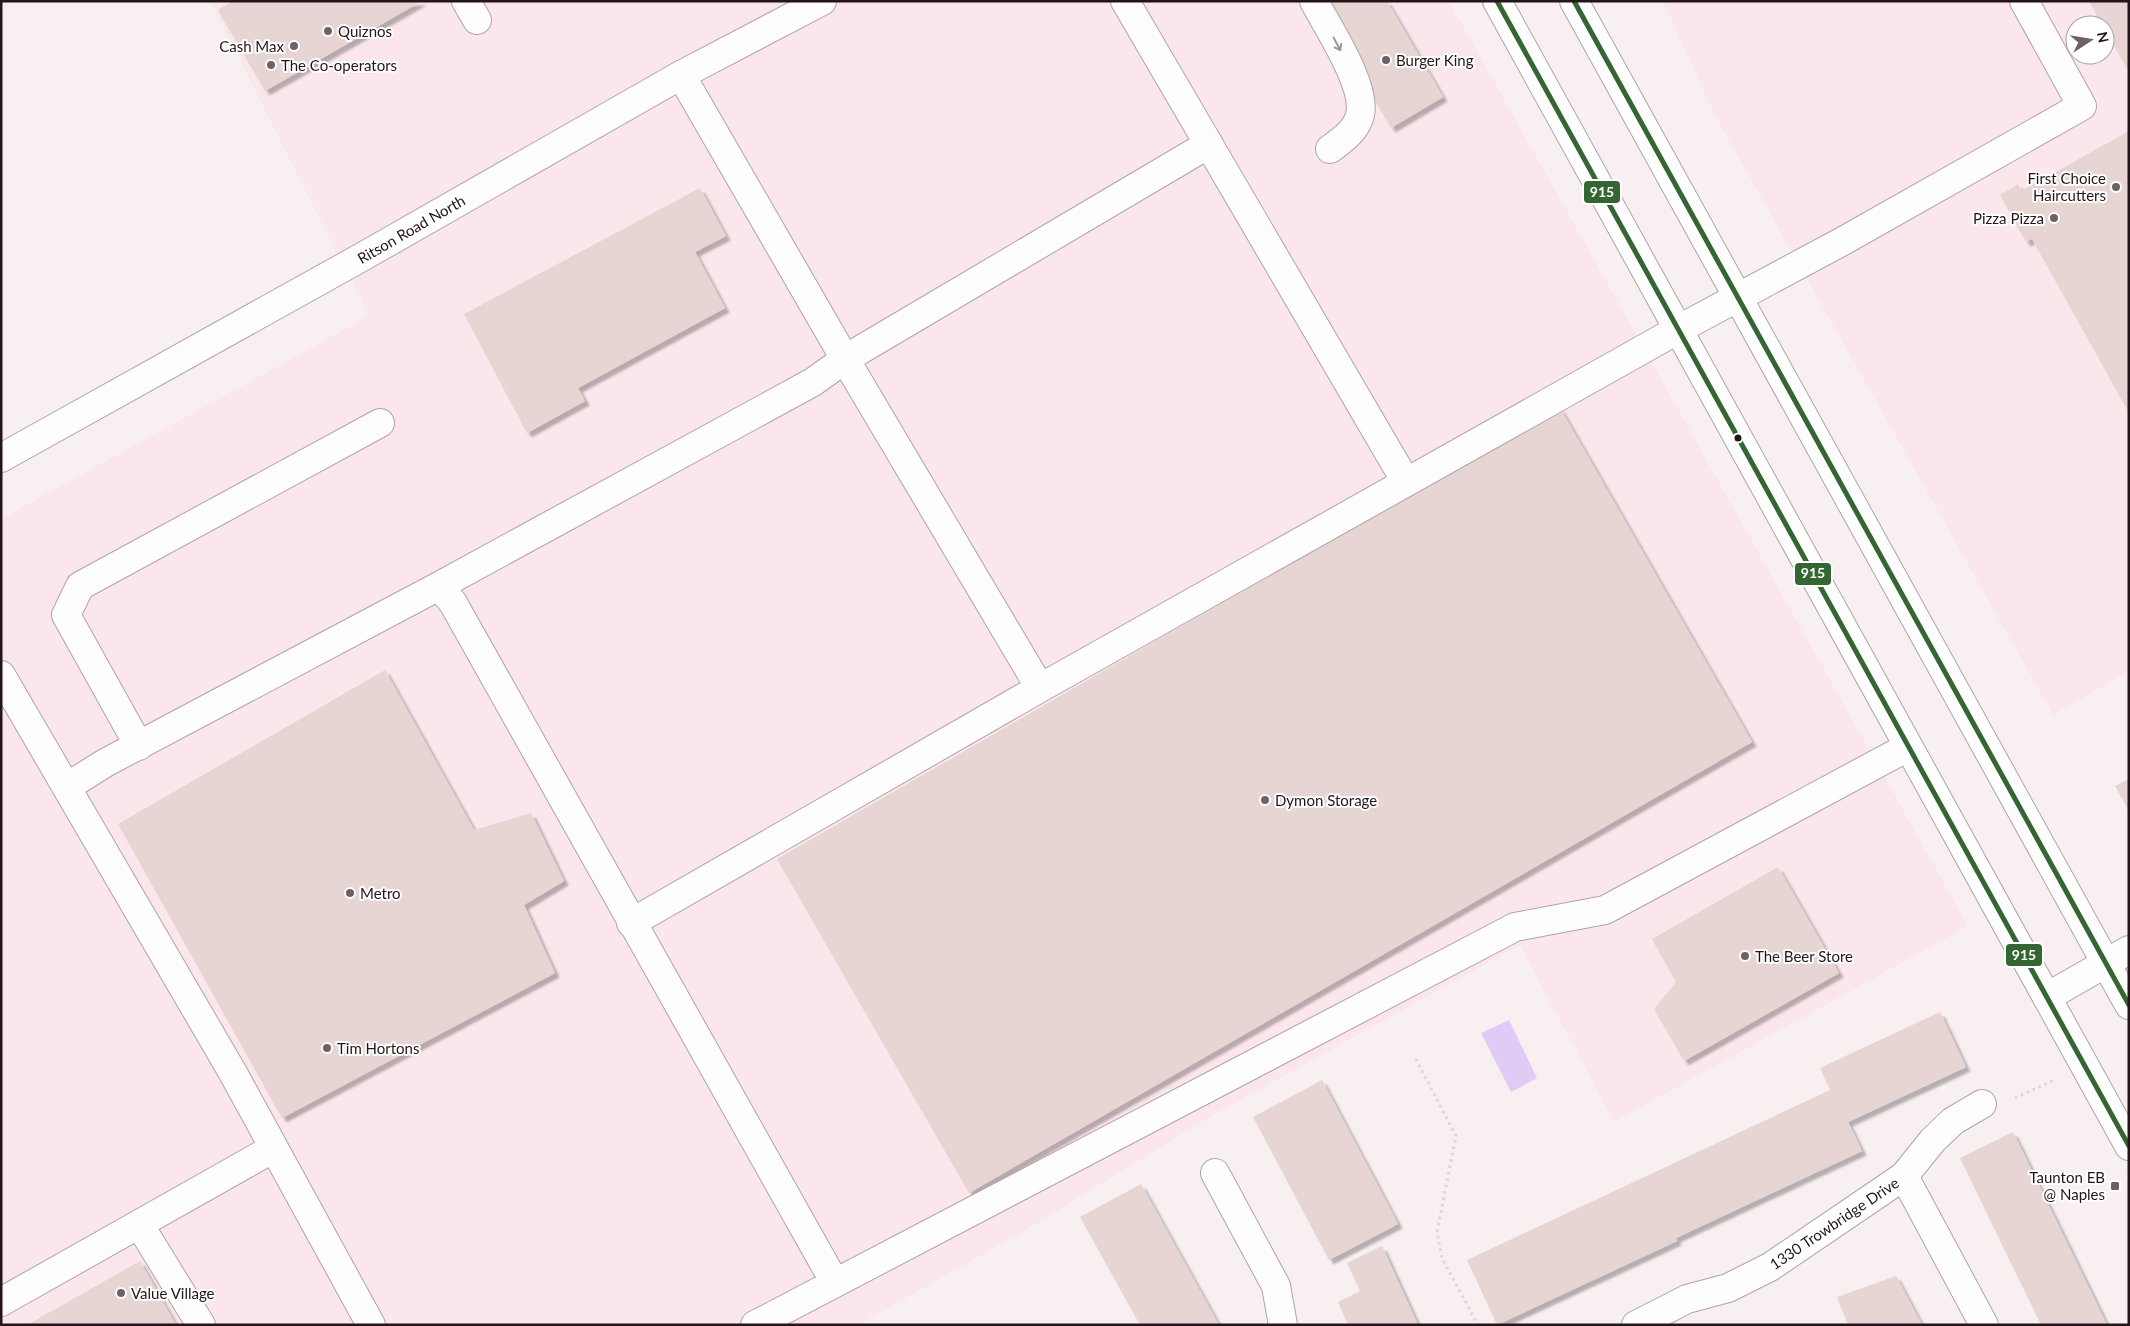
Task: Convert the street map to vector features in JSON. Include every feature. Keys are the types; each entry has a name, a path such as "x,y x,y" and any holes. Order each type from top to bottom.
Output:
{"main road":[{"name":"Ritson Road North","path":"1,458 354,261 681,75 822,1"},
{"path":"1314,1 1356,80 1360,115 1349,135 1330,149"},
{"path":"1497,1 2129,1146"},
{"path":"1574,1 1739,297 2117,957 2129,1004"},
{"path":"631,923 1040,688 1679,329 1906,206 2082,106 2024,1"},
{"path":"1136,7 1209,144 1406,482"},
{"path":"681,75 1040,688"},
{"path":"67,787 139,746 439,586 813,382 845,358 1209,144"},
{"path":"139,746 66,615 80,586 380,423"},
{"path":"439,586 453,603 631,923 835,1283"},
{"path":"1,675 234,1073 371,1325"},
{"path":"755,1325 1515,927 1605,910 1908,747"},
{"path":"2047,997 2117,957"},
{"path":"1904,1176 1932,1140 1953,1121 1982,1104"},
{"path":"1,1302 274,1148"},
{"path":"1215,1173 1276,1286 1283,1325"},
{"name":"1330 Trowbridge Drive","path":"1636,1325 1687,1299 1728,1288 1770,1267 1904,1176 1984,1325"},
{"path":"139,1224 201,1325"}],"path":[{"path":"1416,1059 1456,1136 1437,1232 1442,1258 1478,1325"},
{"path":"1982,1104 2019,1097 2058,1078"}],"shaded area":[{"path":"210,1 1449,1 1968,926 1614,1122 1520,945 1213,1115 1032,1226 858,1325 1,1325 1,519 369,316"},
{"path":"1663,1 2129,1 2129,671 2053,715 1714,114"},
{"path":"1509,1020 1537,1078 1511,1092 1481,1033"}],"building":[{"path":"233,1 422,1 265,91 218,10"},
{"name":"Burger King","path":"1322,1 1387,1 1443,97 1391,128 1330,23"},
{"path":"2089,1 2129,1 2129,72 2115,48 2115,15 2097,15"},
{"path":"2129,131 2129,413 2032,239 2026,242 2000,195 2018,184 2021,191"},
{"path":"700,188 726,236 695,252 725,308 578,388 585,401 527,433 464,314"},
{"name":"Dymon Storage","path":"1560,408 1752,742 969,1193 777,859"},
{"name":"Metro","path":"385,670 474,830 531,813 564,881 524,905 555,973 282,1118 118,824"},
{"path":"2129,779 2129,811 2115,786"},
{"name":"The Beer Store","path":"1778,867 1839,973 1684,1061 1654,1009 1676,982 1652,939"},
{"path":"1940,1012 1966,1067 1848,1122 1862,1151 1676,1238 1677,1241 1497,1325 1467,1260 1830,1090 1820,1068"},
{"path":"1322,1080 1398,1224 1329,1260 1253,1117"},
{"path":"2013,1132 2107,1325 2041,1325 1960,1158"},
{"path":"1141,1184 1219,1325 1140,1325 1080,1217"},
{"path":"1382,1246 1418,1325 1348,1325 1338,1302 1360,1291 1347,1263"},
{"name":"Value Village","path":"140,1261 176,1325 27,1325"},
{"path":"1896,1276 1922,1325 1848,1325 1837,1297"}],"transit line":[{"name":"915","path":"1497,1 2129,1146"},
{"name":"915","path":"1574,1 2129,1005"}],"place":[{"name":"Quiznos","path":"328,31"},
{"name":"Cash Max","path":"294,46"},
{"name":"Burger King","path":"1386,60"},
{"name":"The Co-operators","path":"271,65"},
{"name":"First Choice Haircutters","path":"2116,187"},
{"name":"Pizza Pizza","path":"2054,218"},
{"name":"Dymon Storage","path":"1265,800"},
{"name":"Metro","path":"350,893"},
{"name":"The Beer Store","path":"1745,956"},
{"name":"Tim Hortons","path":"327,1048"},
{"name":"Taunton EB @ Naples","path":"2115,1186"},
{"name":"Value Village","path":"121,1293"}]}
